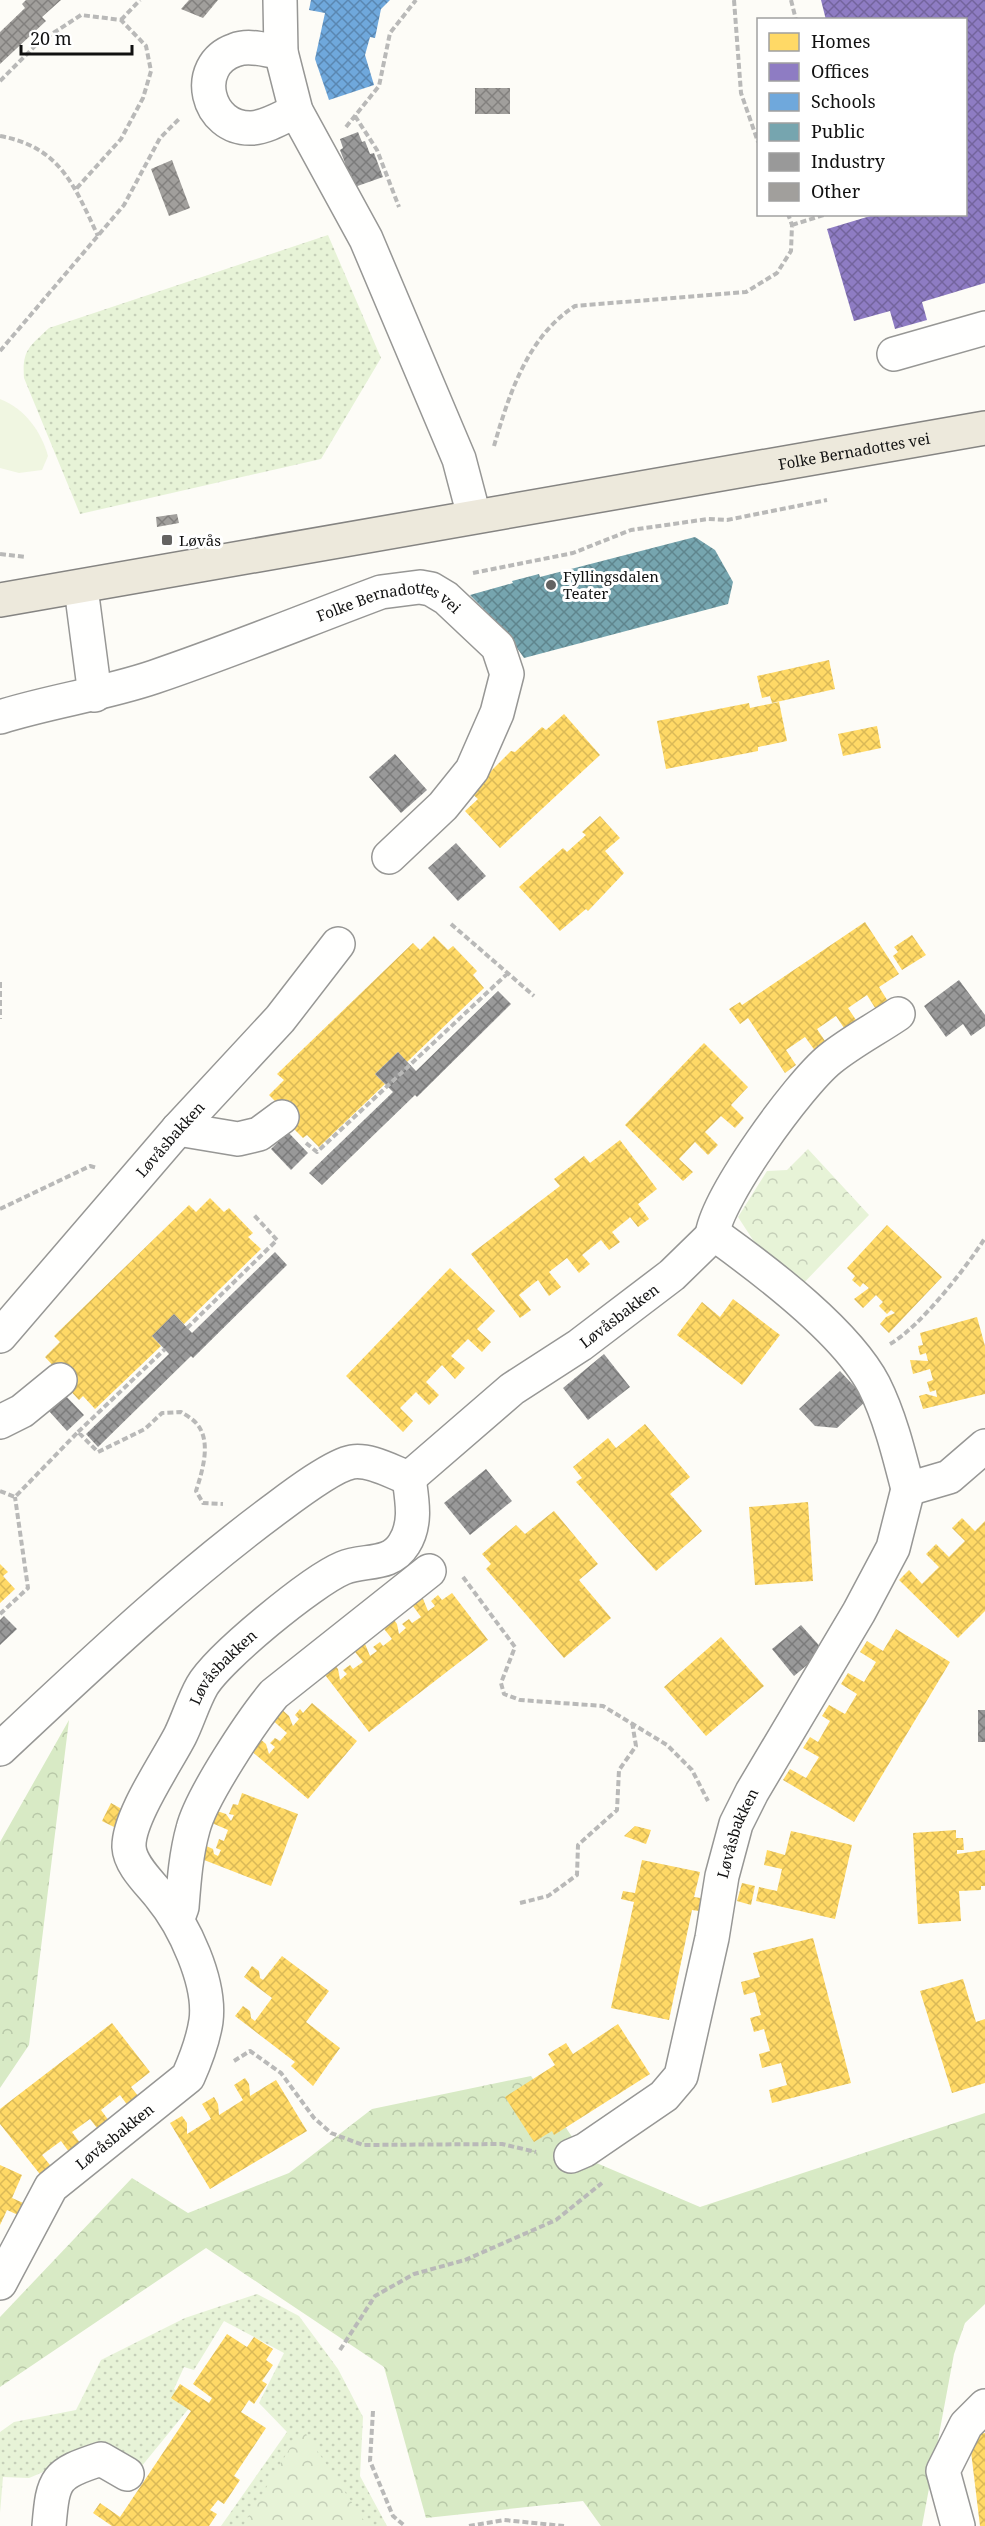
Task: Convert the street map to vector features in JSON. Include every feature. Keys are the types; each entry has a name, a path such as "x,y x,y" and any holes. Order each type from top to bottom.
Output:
{"main road":[{"name":"Folke Bernadottes vei","path":"0,600 81,588 474,516 866,451 985,428"}],"street":[{"path":"280,0 281,52 296,111 366,239 459,459 474,516"},
{"path":"281,52 250,47 225,54 209,76 208,90 211,103 218,115 241,127 255,128 296,111"},
{"path":"894,354 985,328"},
{"name":"Folke Bernadottes vei","path":"0,717 32,707 95,695 155,677 381,592 420,587 430,589 446,598 498,647 507,674 497,713 472,770 442,806 389,857"},
{"path":"81,588 95,695"},
{"name":"Løvåsbakken","path":"0,1336 178,1129 280,1019 338,944"},
{"name":"Løvåsbakken","path":"0,2283 51,2187 188,2077 199,2050 206,2019 205,2003 192,1949 178,1918 138,1868 129,1847 133,1825 181,1734 202,1686 220,1662 314,1585 344,1567 389,1558 403,1546 411,1530 413,1505 409,1478 512,1389 580,1346 672,1275 712,1236 714,1223 732,1186 795,1096 829,1060 898,1014"},
{"path":"178,1129 238,1139 259,1134 282,1117"},
{"name":"Løvåsbakken","path":"571,2156 585,2150 664,2096 681,2076 736,1824 752,1792 859,1612 893,1548 908,1489 891,1425 873,1383 858,1362 829,1328 767,1272 721,1239 712,1236"},
{"path":"0,1422 22,1411 60,1380"},
{"path":"908,1489 949,1477 985,1446"},
{"path":"0,1749 118,1640 268,1514 303,1488 352,1462 369,1464 409,1478"},
{"path":"178,1918 193,1827 205,1802 259,1712 274,1694 429,1571"},
{"path":"958,2526 943,2471 966,2425 985,2406"},
{"path":"48,2526 52,2490 69,2469 101,2459 127,2474"}],"path":[{"path":"121,20 140,0"},
{"path":"316,148 338,136 379,87 390,33 416,0"},
{"path":"734,0 741,93 757,137"},
{"path":"791,0 796,18"},
{"path":"0,81 38,43 81,15 121,20 147,46 151,71 143,98 121,139 76,189"},
{"path":"0,351 124,205 160,138 208,90"},
{"path":"355,116 377,150 399,207"},
{"path":"0,136 24,140 56,160 76,189 98,236"},
{"path":"493,448 518,378 536,341 555,318 575,306 746,292 777,273 791,251 792,225 789,216"},
{"path":"792,225 821,216"},
{"path":"420,587 496,567 573,553 631,530 708,519 727,520 827,500"},
{"path":"451,924 534,996"},
{"path":"317,1152 507,974"},
{"path":"0,982 0,1019"},
{"path":"0,1209 90,1166 106,1170"},
{"path":"188,1328 277,1240 253,1214"},
{"path":"858,1362 894,1342 916,1321 968,1265 985,1238"},
{"path":"15,1497 78,1432 165,1349"},
{"path":"78,1432 98,1452 145,1429 162,1413 181,1412 197,1424 204,1439 203,1466 196,1491 203,1503 240,1504 268,1514"},
{"path":"0,1491 15,1497"},
{"path":"0,1614 28,1588 15,1497"},
{"path":"462,1575 515,1647 501,1683 504,1694 520,1700 603,1706 667,1745 692,1770 710,1806 718,1844 729,1851"},
{"path":"520,1903 548,1896 577,1875 578,1845 617,1810 619,1770 636,1746 632,1722"},
{"path":"231,2064 250,2051 281,2073 314,2118 331,2133 363,2145 502,2144 557,2160 571,2156"},
{"path":"340,2350 375,2296 414,2274 465,2260 505,2240 556,2220 611,2176"},
{"path":"373,2411 370,2461 393,2516 405,2526"},
{"path":"469,2526 504,2520 564,2526"}],"green space":[{"path":"328,235 381,358 321,459 80,514 24,378 24,361 32,345 49,328"},
{"path":"0,399 24,415 41,438 48,456 42,470 19,473 0,468"},
{"path":"808,1149 869,1215 798,1289 753,1240 738,1217 767,1171 787,1170"},
{"path":"69,1720 29,2045 0,2088 0,1842"},
{"path":"531,2076 587,2159 700,2207 985,2113 985,2304 965,2323 954,2354 922,2526 601,2526 583,2501 426,2518 384,2367 206,2248 0,2387 0,2317 132,2178 188,2213 289,2173 372,2109"},
{"path":"257,2294 299,2316 338,2369 363,2417 360,2476 387,2526 221,2526 287,2432 259,2403 284,2353 224,2321 194,2370 184,2367 174,2389 194,2402 141,2467 105,2446 29,2478 3,2477 0,2513 0,2432 14,2422 76,2410 101,2360 185,2318"},
{"path":"302,2428 367,2525 370,2526 243,2526"}],"building: Homes":[{"path":"829,660 835,689 772,703 770,696 762,698 757,676"},
{"path":"779,702 787,741 758,747 758,751 666,769 657,721 749,703 750,708"},
{"path":"564,714 600,755 500,848 465,811 478,799 470,792 511,751 515,752 542,727 546,730"},
{"path":"877,726 881,748 843,756 838,734"},
{"path":"600,816 620,838 605,851 624,873 588,911 586,909 560,931 519,887 563,848 567,852 586,835 582,832"},
{"path":"865,922 899,974 879,987 889,1003 877,1011 867,995 848,1008 858,1023 846,1031 836,1016 817,1029 827,1044 816,1052 805,1037 786,1050 796,1065 785,1073 748,1018 740,1024 729,1009 740,1002 742,1005"},
{"path":"912,935 926,955 902,970 893,956 898,952 894,947"},
{"path":"434,936 448,950 453,946 477,971 473,975 484,988 407,1062 398,1052 375,1074 385,1084 319,1147 307,1135 303,1138 282,1117 283,1109 269,1095 284,1080 277,1074 413,943 420,950"},
{"path":"704,1043 748,1087 731,1105 744,1118 735,1128 721,1116 705,1132 718,1145 708,1155 695,1142 679,1159 693,1172 683,1181 625,1125"},
{"path":"620,1140 657,1189 638,1204 649,1219 638,1227 630,1217 612,1232 620,1242 609,1250 601,1240 582,1255 590,1264 579,1273 567,1258 549,1272 561,1287 549,1296 538,1280 519,1295 531,1310 520,1318 471,1254 560,1186 554,1179 584,1156 590,1163"},
{"path":"210,1198 224,1212 229,1208 253,1233 248,1237 261,1249 184,1324 174,1314 152,1336 161,1346 95,1409 83,1396 79,1400 60,1380 58,1371 45,1357 60,1342 54,1336 189,1205 196,1212"},
{"path":"887,1225 942,1277 889,1333 880,1324 886,1317 895,1313 891,1310 887,1314 879,1306 883,1302 876,1295 863,1308 854,1299 869,1288 863,1283 860,1287 852,1280 855,1276 847,1268"},
{"path":"450,1268 495,1311 477,1329 491,1342 482,1352 468,1339 451,1356 465,1368 455,1379 442,1365 426,1382 439,1395 429,1405 416,1392 400,1408 413,1421 403,1432 346,1376"},
{"path":"733,1299 780,1335 742,1385 677,1335 702,1302 720,1317"},
{"path":"977,1317 985,1346 985,1394 923,1409 919,1396 926,1394 937,1397 936,1390 930,1392 927,1382 933,1380 930,1369 913,1374 910,1360 928,1361 926,1353 920,1355 918,1346 923,1345 920,1333"},
{"path":"645,1424 690,1477 670,1494 702,1531 656,1571 576,1482 582,1478 573,1467 608,1438 616,1448"},
{"path":"808,1502 813,1581 755,1585 749,1507"},
{"path":"554,1511 598,1564 579,1580 611,1618 564,1658 486,1569 491,1564 482,1554 516,1525 525,1534"},
{"path":"962,1518 975,1531 985,1521 985,1611 958,1638 899,1580 909,1570 922,1584 939,1567 926,1554 936,1544 949,1557 965,1541 952,1528"},
{"path":"0,1564 8,1572 3,1576 15,1589 0,1603"},
{"path":"452,1593 488,1640 369,1732 322,1671 333,1663 338,1669 340,1680 347,1674 343,1670 350,1665 353,1669 363,1662 352,1648 363,1639 370,1656 377,1651 373,1647 380,1642 383,1646 392,1639 381,1625 392,1617 397,1624 399,1634 406,1628 402,1624 409,1619 412,1623 421,1617 410,1602 421,1594 428,1611 435,1606 431,1601 438,1595 442,1600"},
{"path":"896,1629 950,1662 854,1822 783,1780 790,1769 806,1778 819,1757 803,1748 810,1737 818,1742 830,1721 822,1716 829,1705 845,1714 857,1694 841,1684 848,1673 864,1682 876,1662 860,1652 867,1641 883,1651"},
{"path":"721,1637 764,1686 706,1736 664,1687"},
{"path":"312,1703 357,1741 308,1799 249,1749 259,1738 266,1744 269,1754 275,1747 270,1743 275,1738 280,1741 287,1733 269,1717 278,1706 289,1716 293,1726 299,1719 295,1715 300,1709 303,1713"},
{"path":"242,1793 298,1814 271,1886 199,1858 204,1845 213,1849 214,1854 218,1856 221,1850 216,1848 219,1839 224,1841 228,1830 212,1823 217,1811 226,1814 231,1821 234,1815 229,1814 233,1804 238,1805"},
{"path":"111,1803 127,1812 118,1829 102,1821"},
{"path":"635,1826 651,1830 646,1844 624,1836"},
{"path":"956,1830 956,1838 963,1838 964,1850 957,1850 957,1854 985,1850 985,1886 981,1886 981,1890 959,1891 961,1921 918,1924 913,1833"},
{"path":"791,1831 852,1845 835,1919 756,1901 759,1887 777,1891 782,1869 764,1865 767,1850 785,1855"},
{"path":"642,1860 700,1872 694,1897 707,1899 705,1912 692,1910 669,2020 611,2008 634,1902 621,1899 623,1891 635,1893"},
{"path":"742,1883 755,1886 751,1905 737,1901"},
{"path":"813,1938 851,2083 772,2103 769,2090 787,2085 781,2063 762,2068 759,2054 770,2051 764,2029 754,2032 750,2018 761,2015 755,1992 744,1995 741,1982 760,1977 753,1953"},
{"path":"282,1956 329,1991 306,2022 340,2048 313,2086 291,2066 295,2062 235,2016 243,2006 250,2011 251,2018 255,2021 272,1998 244,1977 252,1966 259,1971 260,1978 263,1980"},
{"path":"963,1979 976,2022 985,2019 985,2083 952,2093 920,1991"},
{"path":"112,2023 150,2072 131,2087 142,2101 131,2110 120,2095 101,2110 112,2125 101,2133 90,2119 72,2132 83,2147 72,2156 61,2141 42,2155 54,2170 43,2178 0,2124 0,2109"},
{"path":"618,2024 650,2074 554,2135 552,2131 534,2142 505,2097 555,2065 548,2054 566,2043 573,2054"},
{"path":"245,2078 249,2084 250,2096 276,2080 307,2131 210,2189 170,2123 182,2116 187,2123 187,2134 211,2119 202,2104 214,2097 218,2104 219,2115 243,2100 234,2085"},
{"path":"0,2165 22,2175 12,2198 30,2206 25,2218 7,2210 0,2225"},
{"path":"227,2334 247,2347 254,2337 273,2349 266,2360 273,2365 262,2381 267,2384 254,2404 249,2400 241,2412 266,2428 234,2476 240,2480 224,2504 218,2500 210,2510 217,2514 209,2526 112,2526 93,2513 100,2503 120,2517 191,2411 171,2398 180,2384 209,2403 212,2398 193,2384"},
{"path":"985,2433 985,2526 980,2526 969,2435"}],"building: Offices":[{"path":"821,0 985,0 985,283 922,302 927,320 895,329 890,311 854,321 827,229 870,216 967,216 967,18 826,18"}],"building: Schools":[{"path":"311,0 390,0 381,9 375,38 370,37 365,55 374,85 329,100 315,59 325,13 309,10"}],"building: Public":[{"path":"695,537 715,550 733,582 728,604 524,658 506,632 470,595 539,574 540,577"}],"building: Industry":[{"path":"358,132 362,142 365,141 370,154 374,153 383,177 349,189 340,165 345,163 340,150 343,148 340,139"},
{"path":"395,754 427,790 401,813 369,777"},
{"path":"456,843 486,876 458,901 428,868"},
{"path":"959,980 985,1015 985,1026 971,1036 963,1024 946,1037 924,1006"},
{"path":"498,991 511,1004 417,1097 415,1095 322,1185 309,1173 393,1092 375,1074 398,1052 416,1071"},
{"path":"288,1132 308,1153 291,1170 271,1149"},
{"path":"275,1252 287,1265 98,1447 86,1434 169,1354 152,1336 174,1314 192,1333"},
{"path":"604,1354 630,1387 588,1420 563,1388"},
{"path":"840,1371 867,1400 837,1428 815,1426 799,1409"},
{"path":"64,1394 84,1415 67,1431 48,1410"},
{"path":"486,1469 512,1501 470,1535 444,1503"},
{"path":"4,1616 17,1629 0,1645 0,1620"},
{"path":"801,1625 824,1651 794,1676 772,1649"},
{"path":"978,1710 985,1710 985,1742 978,1742"}],"building: Other":[{"path":"26,0 61,0 42,17 46,21 0,64 0,32 25,8 22,4"},
{"path":"189,0 218,0 203,18 181,9"},
{"path":"475,88 510,88 510,114 475,114"},
{"path":"172,160 190,208 169,216 151,169"},
{"path":"177,514 179,523 157,527 156,517"}],"place":[{"name":"Løvås","path":"167,540"},
{"name":"Fyllingsdalen Teater","path":"551,585"}]}
